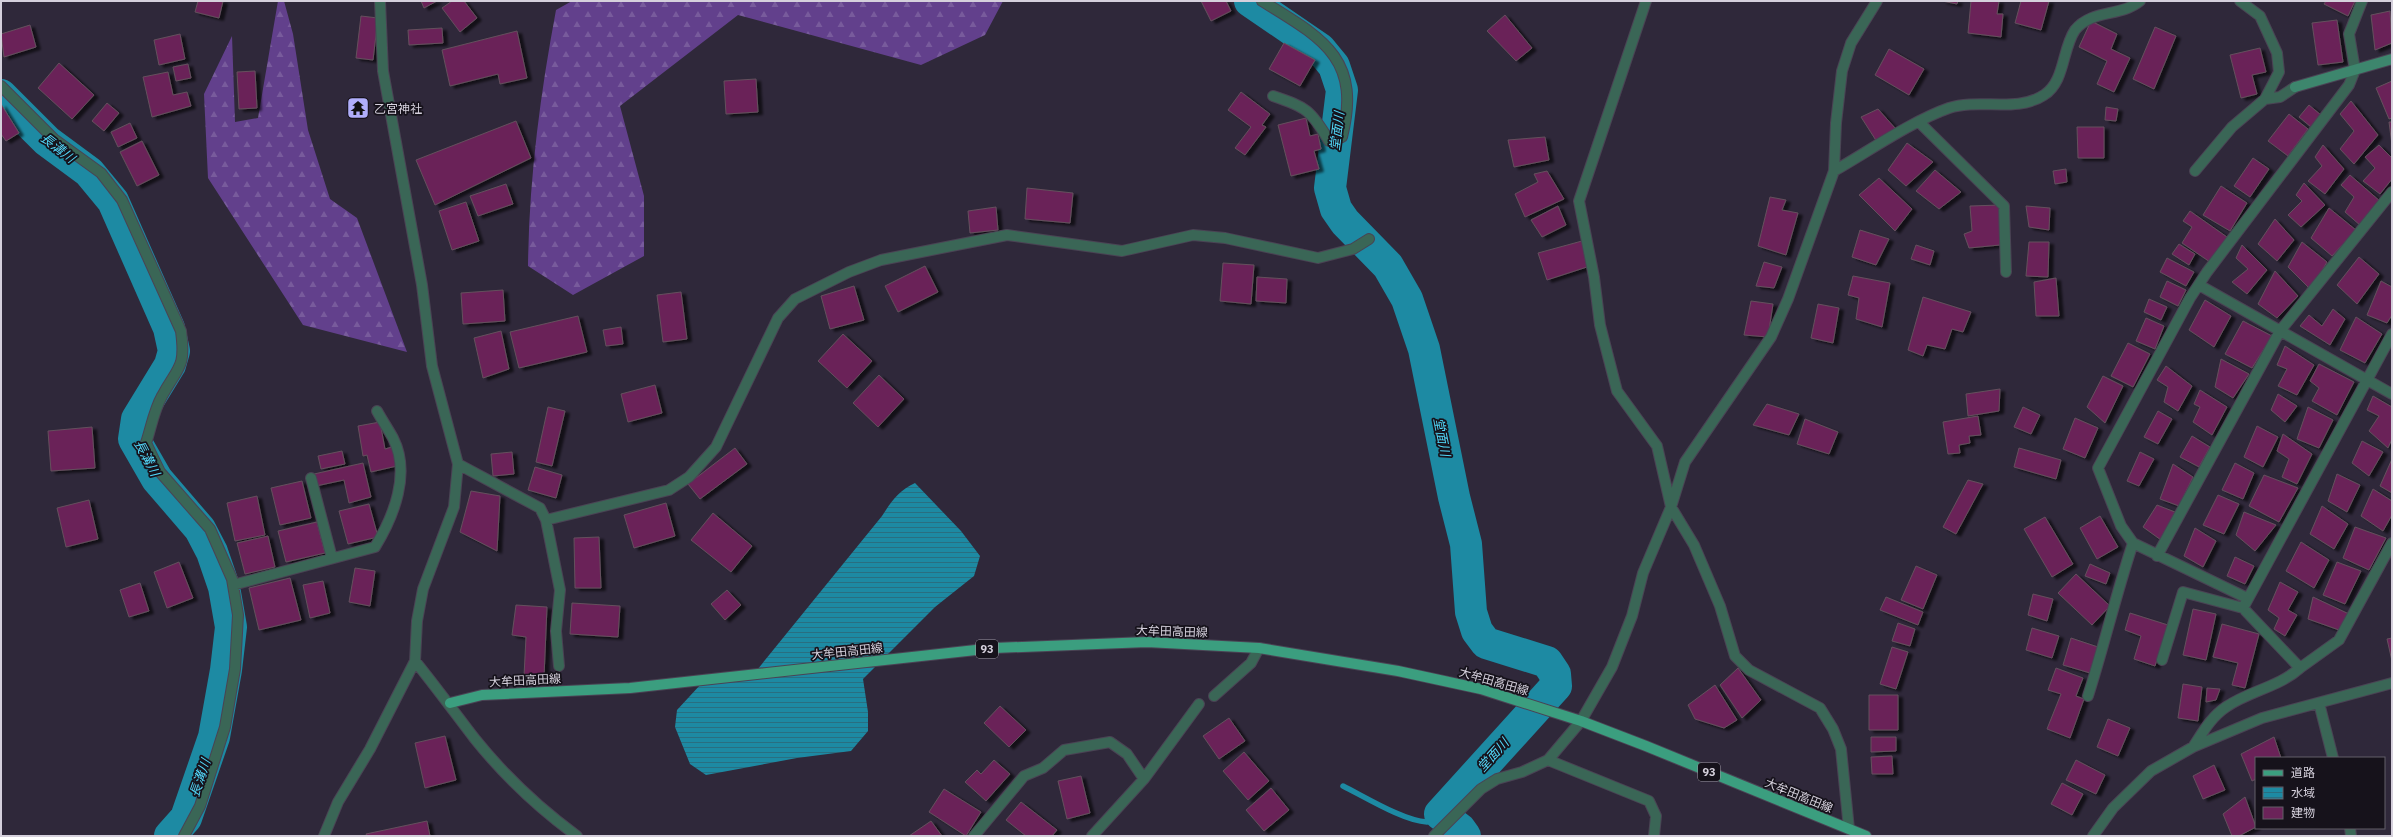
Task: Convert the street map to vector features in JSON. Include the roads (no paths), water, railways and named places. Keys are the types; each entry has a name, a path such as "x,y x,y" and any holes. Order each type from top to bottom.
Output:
{"main road":[{"name":"大牟田高田線","path":"450,703 482,695 630,688 994,648 1147,642 1259,648 1398,671 1481,689 1581,721 1866,836"}],"street":[{"path":"324,836 338,802 370,749 415,661 417,621 423,589 454,507 458,464 432,366 422,285 383,71 380,1"},
{"path":"1262,1 1295,21 1330,49 1340,64 1348,90 1347,118 1342,137 1329,141 1319,124 1302,106 1273,96"},
{"path":"1646,1 1579,201 1594,277 1600,325 1617,391 1657,446 1671,507 1694,545 1712,586 1720,606 1735,656 1749,670 1820,708 1833,729 1841,749 1849,829"},
{"path":"1434,836 1445,823 1481,789 1496,779 1522,772 1548,760 1581,721 1612,667 1632,616 1643,573 1671,507 1685,462 1771,337 1788,299 1834,171 1836,123 1842,71 1851,43 1877,1"},
{"path":"1834,171 1920,122 1948,109 1968,103 2027,104 2045,95 2056,79 2074,32 2085,20 2132,8 2140,1"},
{"path":"2195,171 2232,127 2265,99 2278,72 2277,54 2260,16 2240,1"},
{"path":"2247,598 2133,543 2121,526 2098,468 2199,285 2349,86 2355,70 2349,34 2362,1"},
{"path":"2265,99 2280,97 2295,87 2392,59"},
{"path":"1,86 54,139 101,173 122,200 181,331 184,354 176,374 161,397 146,443 160,472 210,529 233,585 238,615 235,669 225,727 200,806 184,836"},
{"path":"1920,122 2004,206 2006,272"},
{"path":"2158,556 2280,331 2392,192"},
{"path":"546,520 669,490 689,477 716,447 778,318 795,299 849,272 881,260 1007,236 1122,251 1193,235 1225,238 1318,258 1354,249 1369,240"},
{"path":"2199,285 2392,394"},
{"path":"2243,608 2247,598 2392,334"},
{"path":"233,585 375,546 388,526 397,502 401,464 394,439 377,411"},
{"path":"458,464 540,508 546,520 560,590 556,630 559,666"},
{"path":"311,478 332,558"},
{"path":"2088,696 2108,635 2115,595 2133,543"},
{"path":"2193,747 2214,716 2227,706 2291,676 2339,640 2390,549"},
{"path":"2162,660 2183,592 2243,608 2300,668"},
{"path":"1214,696 1252,663 1259,648"},
{"path":"415,661 450,703 476,740 506,774 578,836"},
{"path":"2093,836 2113,808 2151,770 2193,747 2262,718 2392,683"},
{"path":"2319,703 2333,757"},
{"path":"1092,836 1144,779 1200,704"},
{"path":"974,836 1024,776 1043,768 1064,750 1110,742 1127,754 1144,779"},
{"path":"1548,760 1649,801 1656,816 1654,836"}],"water":[{"path":"915,483 961,531 980,556 974,576 935,607 863,679 868,712 868,731 851,751 797,758 706,775 690,764 675,727 677,710 701,684 757,670 896,497 904,489"}],"waterway":[{"name":"堂面川","path":"1250,1 1320,49 1334,66 1342,90 1330,188 1336,209 1345,222 1388,266 1407,299 1424,349 1454,497 1466,544 1471,612 1477,631 1486,643 1547,662 1555,674 1556,686 1440,814 1460,829 1465,836"},
{"name":"長溝川","path":"1,95 47,141 89,172 113,201 169,328 174,351 170,365 137,419 134,439 157,479 200,529 212,552 224,587 231,627 226,670 214,737 186,818 170,836"},
{"path":"1343,786 1407,818 1427,822 1434,820 1440,814"}],"place":[{"name":"乙宮神社","path":"358,108"}]}
